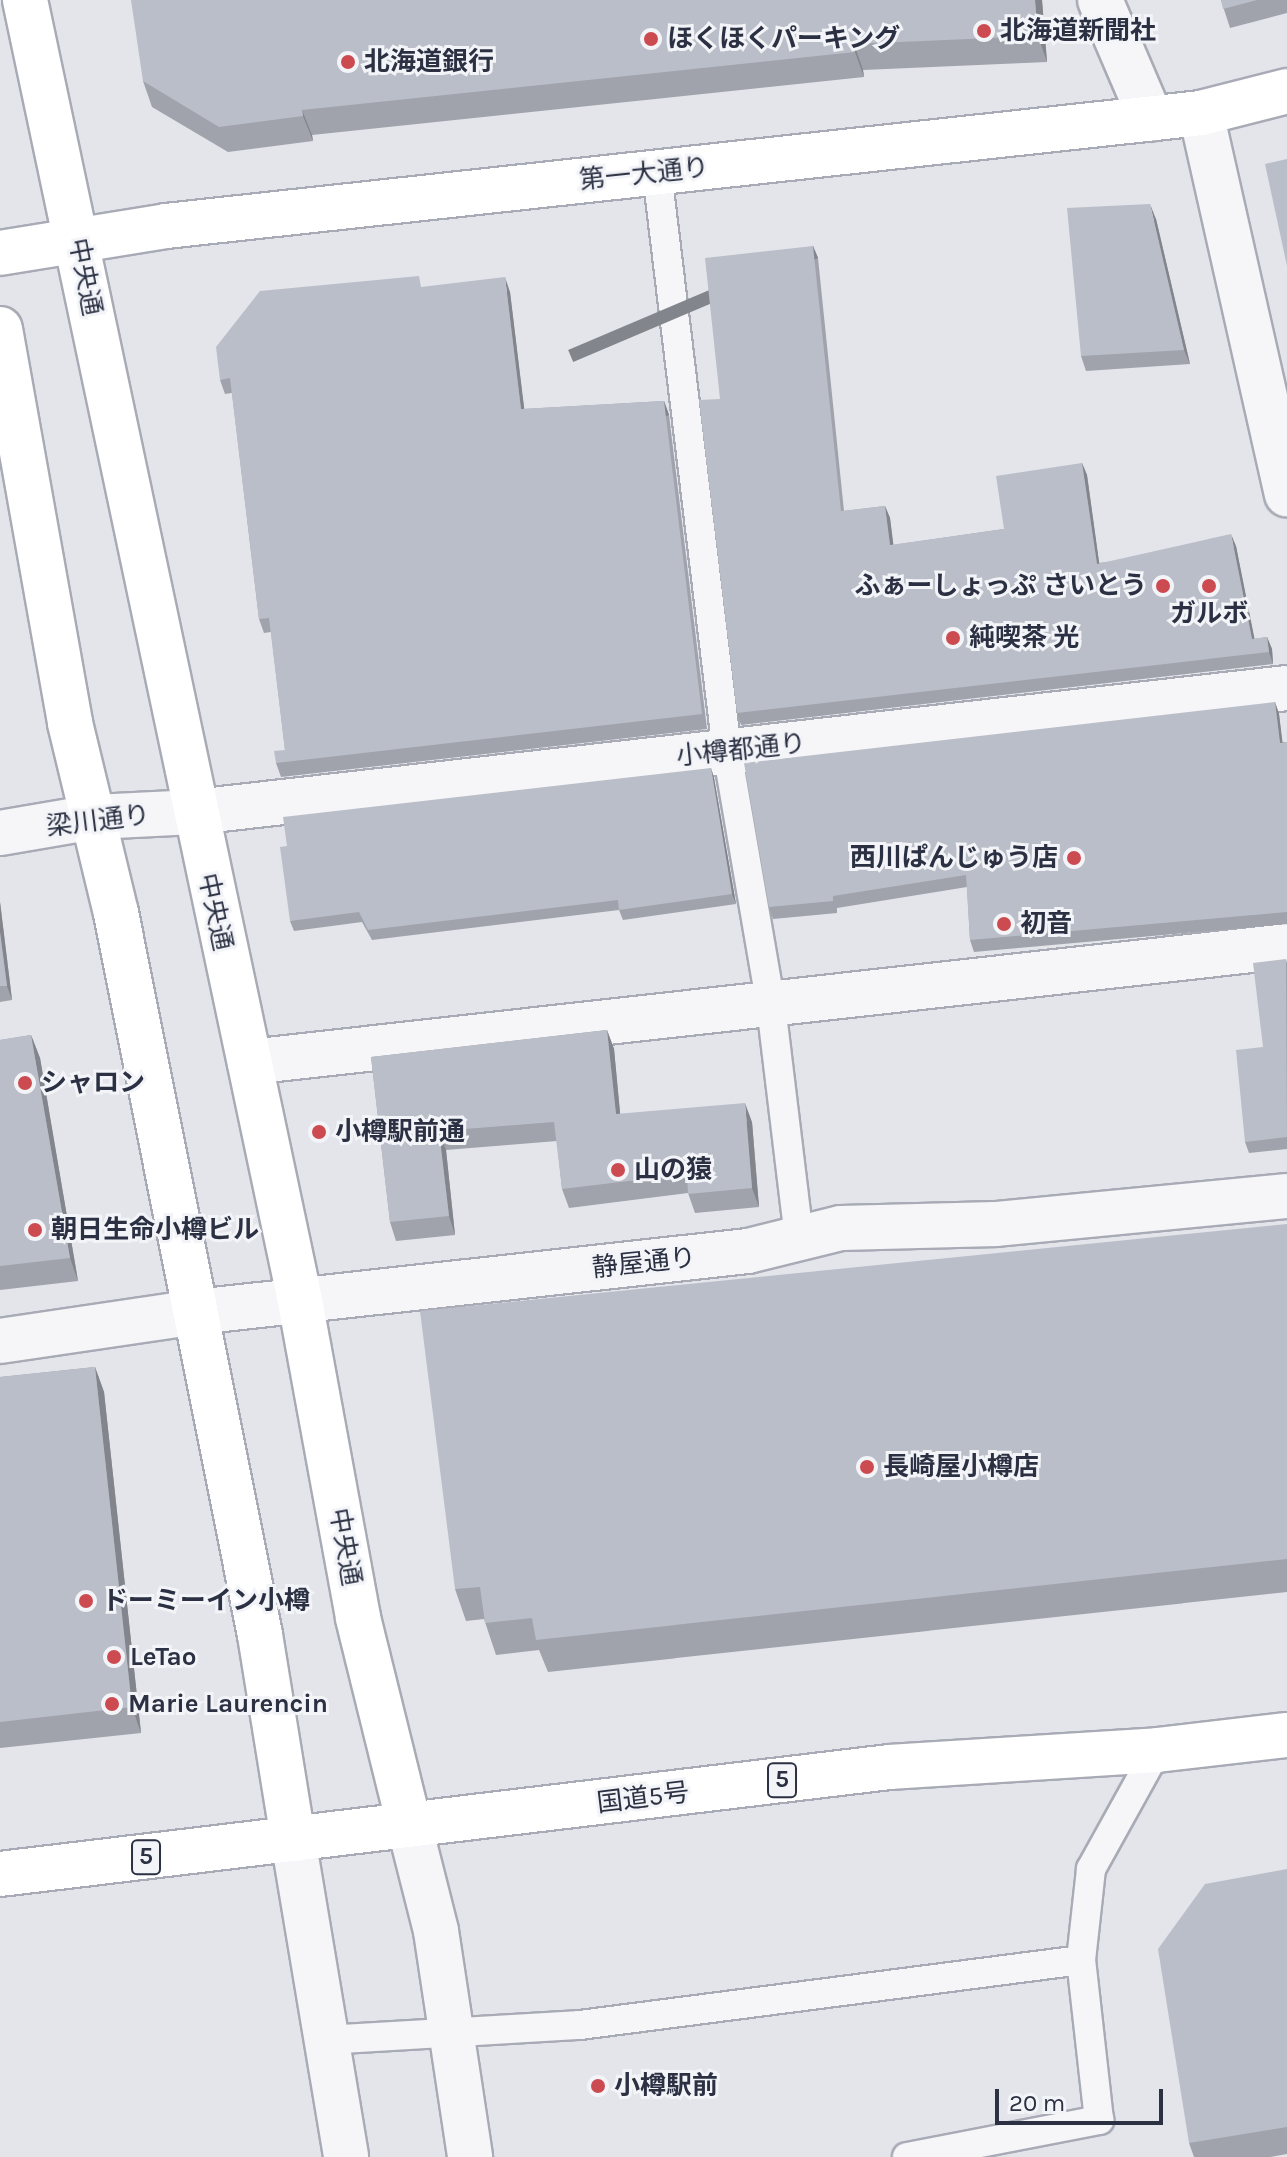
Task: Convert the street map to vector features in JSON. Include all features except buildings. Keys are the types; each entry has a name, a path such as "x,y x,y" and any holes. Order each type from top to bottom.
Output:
{"main road":[{"name":"中央通","path":"25,0 300,1301 358,1618 409,1824"},
{"name":"第一大通り","path":"0,253 166,226 1201,113 1287,91"},
{"path":"0,329 70,723 94,817 260,1635 293,1839"},
{"name":"国道5号","path":"0,1874 889,1767 1157,1750 1287,1735"}],"street":[{"path":"1100,0 1151,119"},
{"path":"1201,113 1287,494"},
{"name":"小樽都通り","path":"195,812 1287,688"},
{"name":"梁川通り","path":"0,833 94,817 195,812"},
{"path":"250,1062 1287,946"},
{"name":"静屋通り","path":"0,1341 196,1312 748,1251 841,1228 996,1224 1287,1196"},
{"path":"409,1824 436,1931 470,2157"},
{"path":"293,1839 346,2157"}],"lane":[{"path":"657,173 727,751 771,1006 799,1238"},
{"path":"907,2157 1099,2120 1081,1960 1091,1869 1157,1750"},
{"path":"326,2040 580,2025 1081,1960"}],"place":[{"name":"北海道新聞社","path":"984,31"},
{"name":"ほくほくパーキング","path":"651,39"},
{"name":"北海道銀行","path":"348,62"},
{"name":"ふぁーしょっぷ さいとう","path":"1163,586"},
{"name":"ガルボ","path":"1209,586"},
{"name":"純喫茶 光","path":"953,638"},
{"name":"西川ぱんじゅう店","path":"1074,858"},
{"name":"初音","path":"1004,924"},
{"name":"シャロン","path":"25,1083"},
{"name":"小樽駅前通","path":"319,1132"},
{"name":"山の猿","path":"618,1170"},
{"name":"朝日生命小樽ビル","path":"35,1230"},
{"name":"長崎屋小樽店","path":"867,1467"},
{"name":"ドーミーイン小樽","path":"86,1601"},
{"name":"LeTao","path":"114,1657"},
{"name":"Marie Laurencin","path":"112,1704"},
{"name":"小樽駅前","path":"598,2086"}]}
